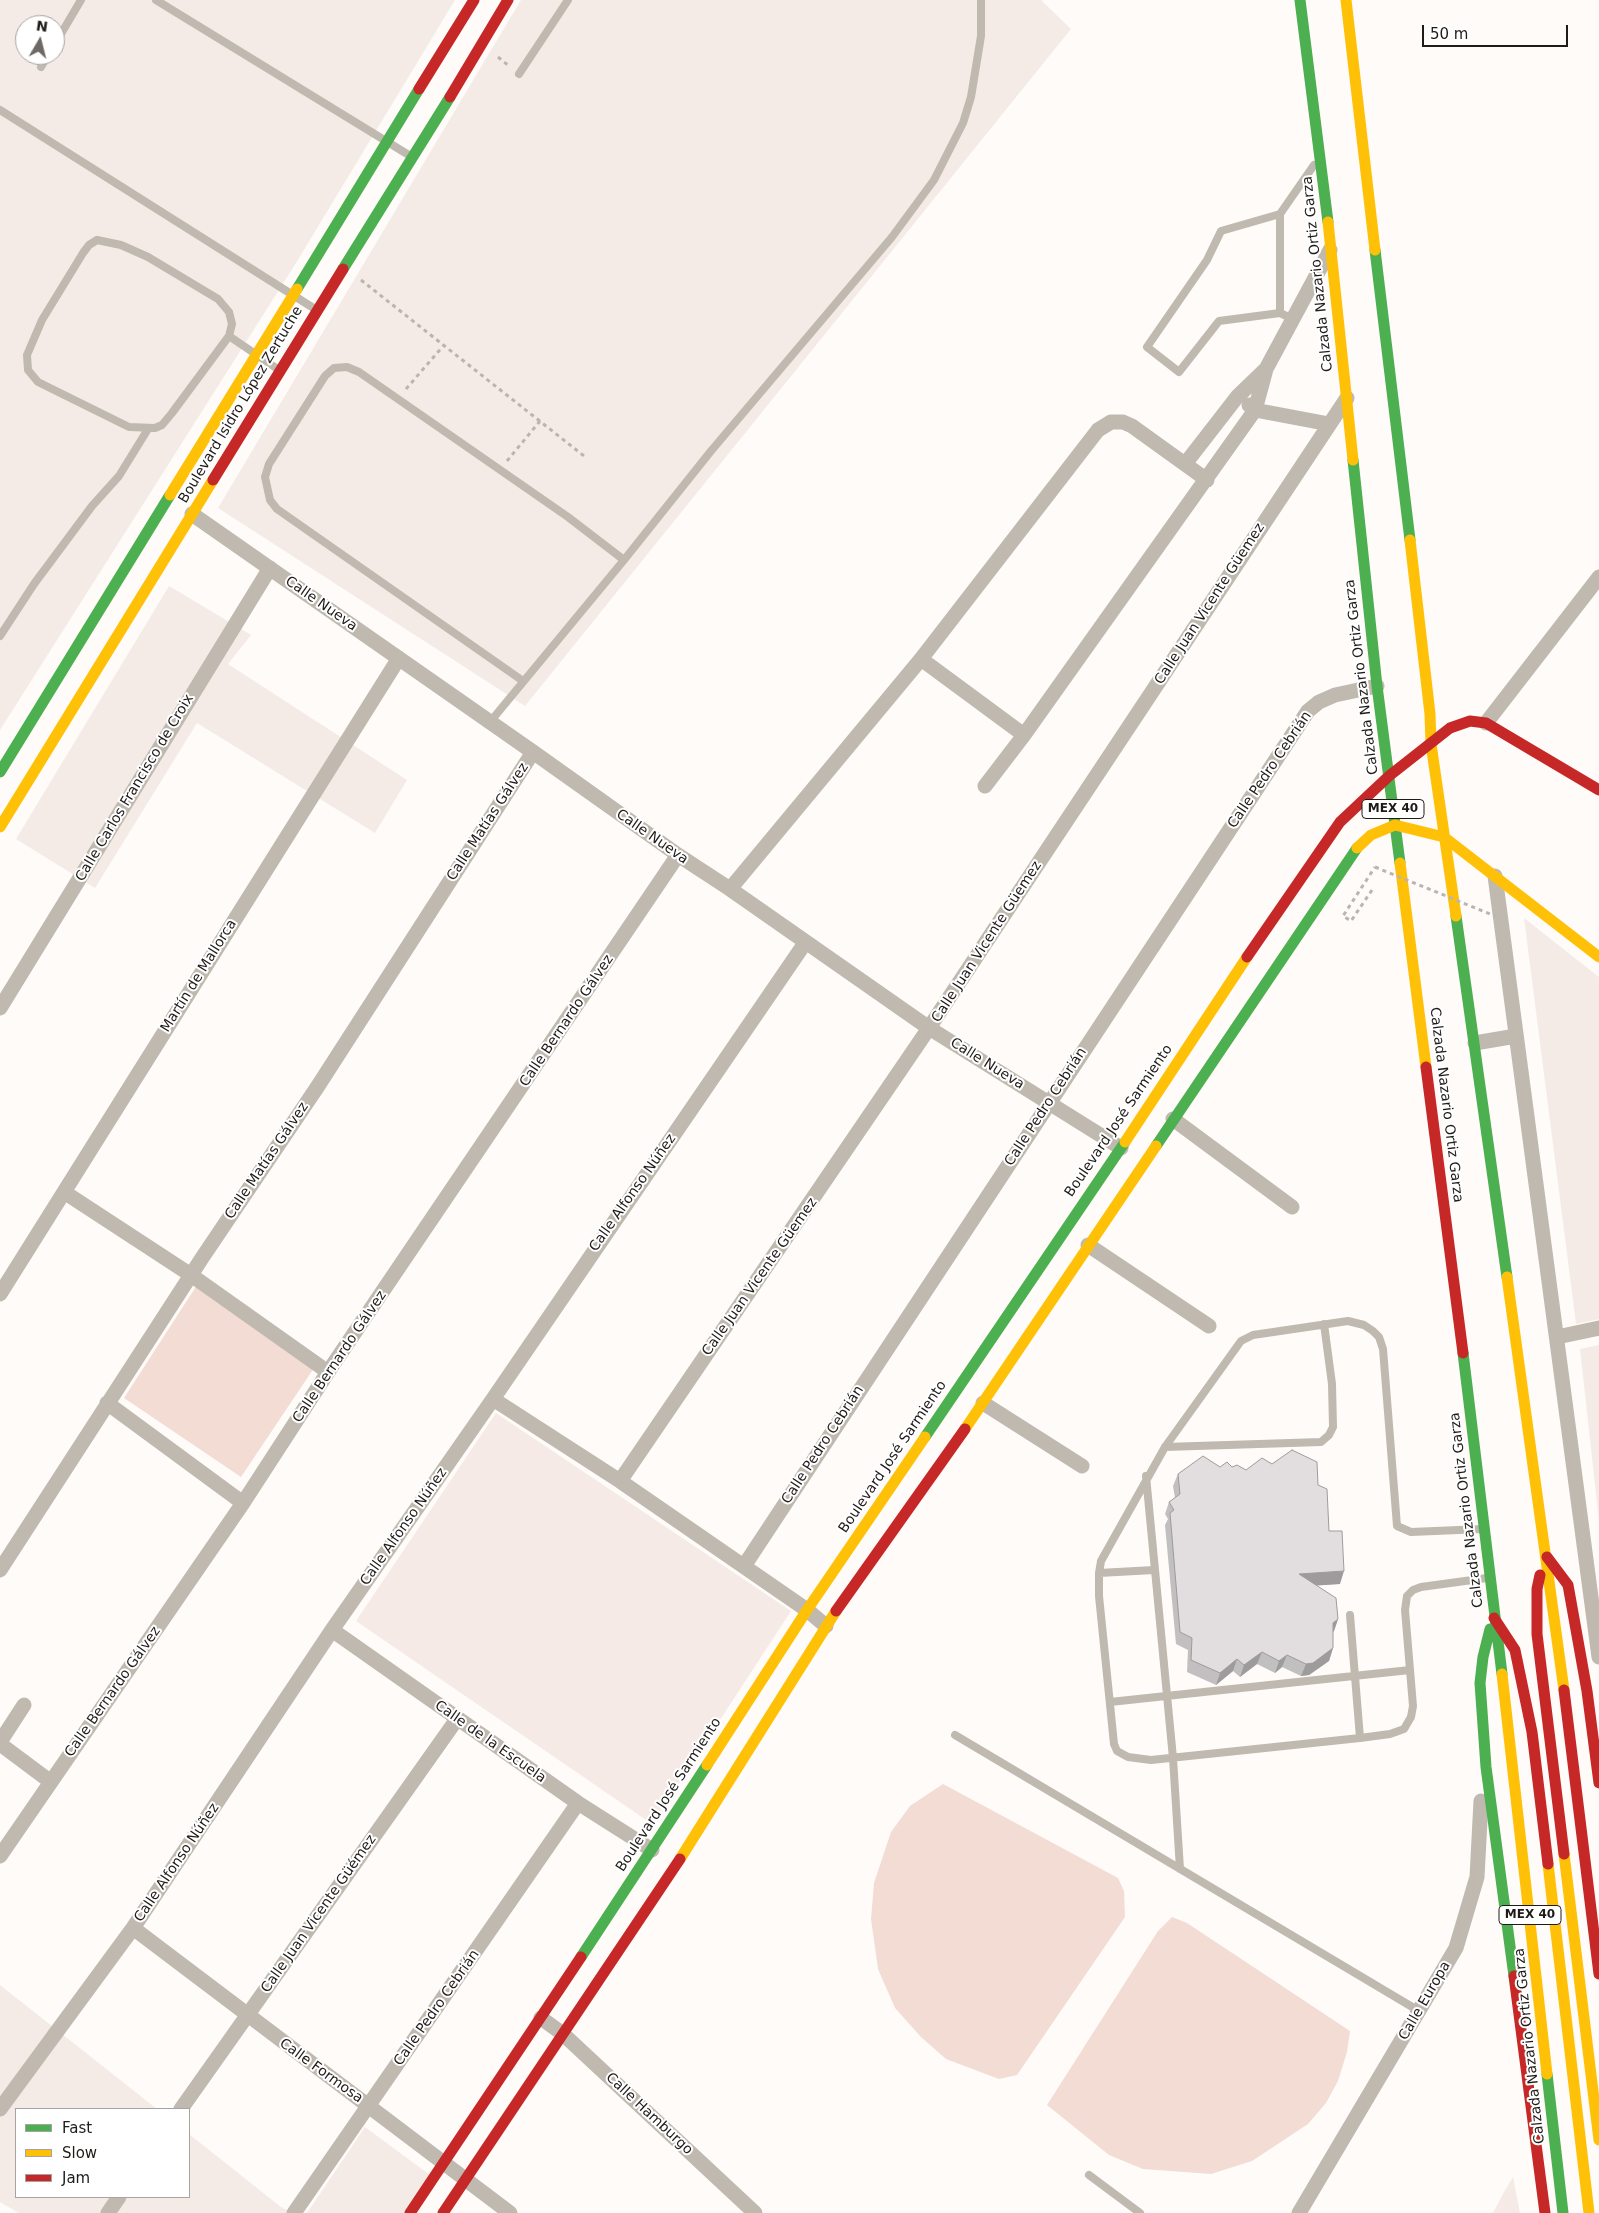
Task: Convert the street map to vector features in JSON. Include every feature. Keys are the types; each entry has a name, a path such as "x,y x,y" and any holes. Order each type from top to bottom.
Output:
{"main road":[{"name":"Boulevard Isidro López Zertuche","path":"0,772 474,0"},
{"name":"Boulevard Isidro López Zertuche","path":"0,827 10,787 192,514 413,158 508,0"},
{"name":"Calzada Nazario Ortiz Garza","path":"1300,0 1331,249 1377,686 1485,1529 1563,2213"},
{"name":"MEX 40","path":"1346,0 1426,684 1431,744 1547,1556 1599,1974"},
{"name":"Boulevard José Sarmiento","path":"443,2213 703,1825 826,1626 983,1403 1173,1119 1222,1020 1340,822 1389,776 1450,728 1460,723 1478,720 1486,723"},
{"path":"1486,723 1599,790"},
{"name":"Boulevard José Sarmiento","path":"410,2213 652,1850 807,1610 1121,1148 1355,850 1371,835 1395,825"},
{"path":"1395,825 1444,837 1599,957"},
{"path":"1547,1556 1568,1585 1586,1690 1599,1783"},
{"path":"1547,1556 1537,1589 1535,1614 1599,2140"},
{"path":"1494,1618 1483,1657 1480,1683 1486,1767 1544,2213"},
{"path":"1494,1618 1515,1650 1532,1732 1589,2213"}],"street":[{"path":"985,786 1024,735 1256,410 1266,369 1287,316 1331,249"},
{"path":"1185,464 1237,397 1266,369"},
{"path":"1237,397 1256,410 1329,424"},
{"name":"Calle Juan Vicente Güemez","path":"620,1481 930,1028 1347,398"},
{"path":"730,888 921,659 1098,430 1111,422 1123,422 1150,437 1206,480"},
{"name":"Calle Nueva","path":"192,514 533,752 678,856 730,888 805,943 930,1028 1121,1148"},
{"name":"Calle Carlos Francisco de Croix","path":"0,1008 270,568"},
{"path":"1486,723 1599,577"},
{"name":"Martín de Mallorca","path":"0,1294 399,658"},
{"path":"921,659 1024,735"},
{"name":"Calle Pedro Cebrián","path":"744,1566 1308,711 1319,702 1335,695 1377,686"},
{"name":"Calle Matías Gálvez","path":"0,1570 190,1275 318,1086 533,752"},
{"name":"Calle Bernardo Gálvez","path":"0,1856 243,1503 328,1372 678,856"},
{"path":"1495,876 1599,1657"},
{"name":"Calle Alfonso Núñez","path":"0,2109 133,1928 332,1630 493,1399 805,943"},
{"path":"1475,1043 1516,1036"},
{"path":"1173,1119 1292,1207"},
{"path":"64,1192 190,1275 328,1372"},
{"path":"1088,1245 1209,1326"},
{"path":"1557,1337 1599,1328"},
{"path":"493,1399 620,1481 807,1610 826,1626"},
{"path":"107,1403 243,1503"},
{"path":"983,1403 1082,1466"},
{"name":"Calle de la Escuela","path":"332,1630 578,1803 652,1850"},
{"path":"24,1705 0,1743 51,1782"},
{"name":"Calle Juan Vicente Güémez","path":"182,2108 457,1719"},
{"name":"Calle Europa","path":"1299,2213 1456,1948 1477,1877 1481,1802 1486,1767"},
{"name":"Calle Pedro Cebrián","path":"294,2213 578,1803"},
{"name":"Calle Formosa","path":"133,1928 510,2213"},
{"name":"Calle Hamburgo","path":"541,2018 563,2034 755,2213"},
{"path":"108,2213 118,2198"}],"lane":[{"path":"65,27 81,0"},
{"path":"156,0 413,158"},
{"path":"519,74 568,0"},
{"path":"490,722 711,451 892,237 934,180 963,123 971,97 981,36 981,0"},
{"path":"0,110 293,293 317,310"},
{"path":"1280,214 1287,316 1220,321 1180,372 1147,347 1207,260 1221,231 1280,214 1320,157"},
{"path":"97,240 121,245 148,257 218,299 229,312 232,324 229,336 162,425 148,429 129,427 38,382 28,370 27,355 32,338 89,245 97,240"},
{"path":"229,336 280,370"},
{"path":"523,682 277,509 270,500 265,477 269,464 325,376 334,368 347,367 359,372 568,517 624,560"},
{"path":"0,636 34,584 92,506 119,476 148,429"},
{"path":"1485,1529 1411,1532 1397,1526 1383,1349 1379,1337 1364,1325 1348,1321 1324,1324 1253,1335 1241,1341 1146,1476 1106,1551 1099,1573 1114,1744 1117,1751 1128,1758 1151,1760 1360,1738 1390,1734 1404,1729 1411,1717 1413,1706 1405,1610 1407,1596 1413,1590 1422,1587 1490,1577"},
{"path":"1165,1447 1321,1442 1329,1435 1333,1427 1332,1384 1324,1324"},
{"path":"1146,1476 1173,1758 1180,1869"},
{"path":"1099,1573 1154,1570"},
{"path":"1350,1614 1360,1738"},
{"path":"1110,1702 1410,1670"},
{"path":"955,1735 1419,2011"},
{"path":"1088,2175 1140,2213"}],"path":[{"path":"482,44 519,74"},
{"path":"344,267 584,456"},
{"path":"397,399 444,345"},
{"path":"500,469 540,421"},
{"path":"1372,890 1351,921 1343,916 1375,867 1495,916"}],"shaded area":[{"path":"0,0 455,0 296,263 0,730"},
{"path":"521,0 1041,0 1071,29 525,706 218,508"},
{"path":"169,586 251,635 228,664 407,780 375,833 197,723 95,888 16,839"},
{"path":"1524,918 1599,977 1599,1319 1576,1324"},
{"path":"197,1285 316,1365 241,1477 124,1398"},
{"path":"1599,1345 1599,1521 1580,1349"},
{"path":"496,1413 791,1611 652,1824 356,1621"},
{"path":"943,1784 1118,1878 1124,1891 1125,1917 1017,2075 999,2079 946,2059 921,2037 895,2008 878,1969 871,1919 874,1883 891,1832 910,1806"},
{"path":"1172,1917 1187,1923 1350,2031 1347,2052 1338,2081 1326,2103 1308,2124 1252,2161 1211,2174 1143,2169 1109,2155 1047,2105 1158,1931"},
{"path":"0,1985 156,2108 15,2108 15,2198 190,2198 190,2135 281,2207 293,2213 19,2213 0,2202"},
{"path":"365,2127 434,2178 409,2213 307,2213"},
{"path":"1513,2177 1520,2213 1493,2213 1504,2192"}],"building":[{"path":"1292,1450 1317,1462 1318,1485 1327,1489 1329,1531 1342,1531 1344,1571 1299,1574 1336,1598 1338,1619 1333,1623 1333,1648 1313,1663 1306,1664 1287,1655 1279,1661 1262,1652 1244,1665 1237,1659 1220,1673 1191,1660 1192,1638 1180,1632 1170,1513 1174,1510 1169,1502 1180,1494 1178,1474 1203,1456 1220,1467 1227,1462 1232,1467 1237,1465 1246,1470 1262,1458 1272,1464"}],"traffic: fast":[{"path":"1300,0 1328,222"},
{"path":"297,289 419,89"},
{"path":"343,269 450,97"},
{"path":"1375,250 1410,540"},
{"path":"1353,460 1377,686 1400,863"},
{"path":"0,772 170,495"},
{"path":"1156,1146 1357,848"},
{"path":"1456,916 1507,1277"},
{"path":"925,1437 1125,1142"},
{"path":"1463,1353 1502,1674"},
{"path":"1490,1629 1483,1657 1480,1683 1486,1767 1514,1976"},
{"path":"581,1957 707,1765"},
{"path":"1547,2074 1563,2213"}],"traffic: slow":[{"path":"1346,0 1375,250"},
{"path":"1328,222 1353,460"},
{"path":"170,495 297,289"},
{"path":"0,827 213,480"},
{"path":"1410,540 1430,714 1431,744 1456,916"},
{"path":"1357,848 1371,835 1395,825 1444,837 1599,957"},
{"path":"1400,863 1426,1067"},
{"path":"1125,1142 1247,957"},
{"path":"965,1429 1156,1146"},
{"path":"1507,1277 1564,1690"},
{"path":"707,1765 807,1610 925,1437"},
{"path":"680,1859 836,1611"},
{"path":"1502,1674 1547,2074"},
{"path":"1564,1854 1599,2140"},
{"path":"1548,1864 1589,2213"}],"traffic: jam":[{"path":"419,89 474,0"},
{"path":"450,97 508,0"},
{"path":"213,480 343,269"},
{"path":"1247,957 1340,822 1389,776 1450,728 1470,721 1486,723 1599,790"},
{"path":"1426,1067 1463,1353"},
{"path":"836,1611 965,1429"},
{"path":"1547,1557 1568,1585 1587,1691 1599,1783"},
{"path":"1540,1575 1537,1589 1537,1634 1564,1854"},
{"path":"1494,1618 1515,1650 1532,1732 1548,1864"},
{"path":"1564,1690 1599,1974"},
{"path":"443,2213 680,1859"},
{"path":"410,2213 581,1957"},
{"path":"1514,1976 1545,2213"}]}
